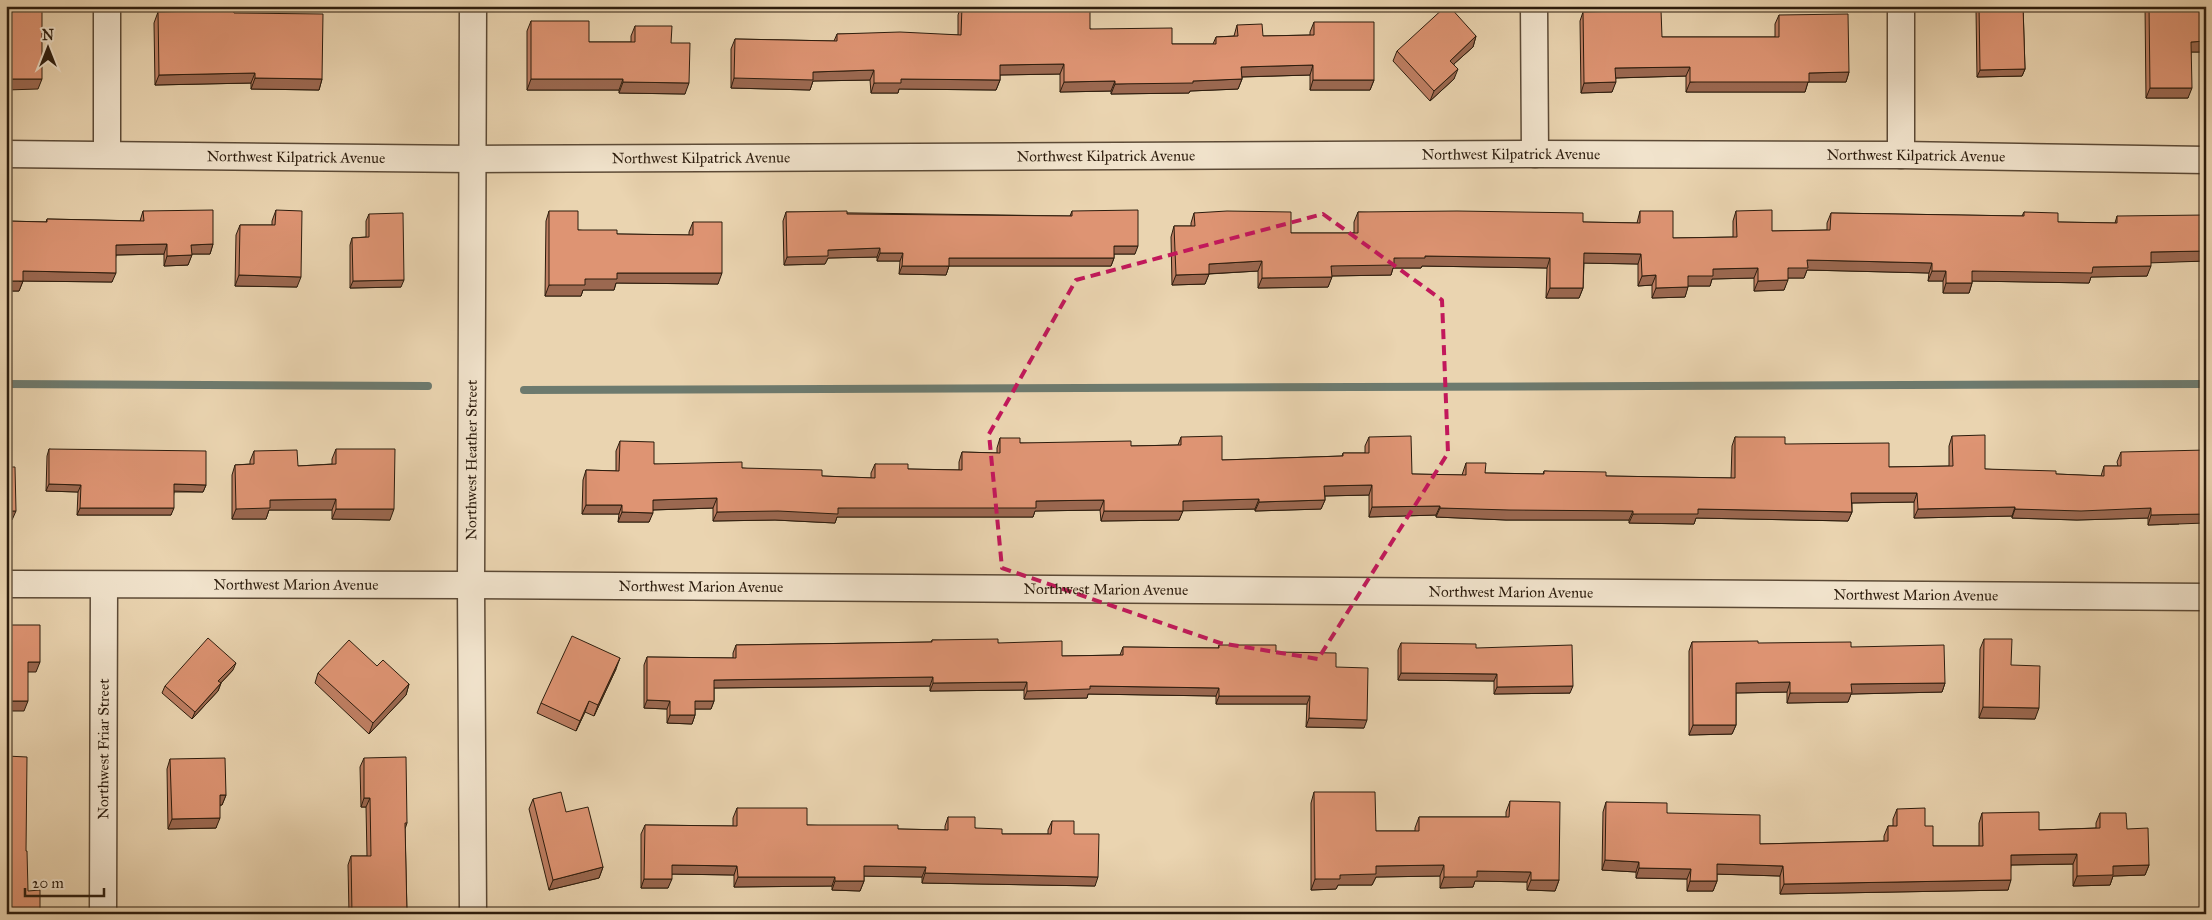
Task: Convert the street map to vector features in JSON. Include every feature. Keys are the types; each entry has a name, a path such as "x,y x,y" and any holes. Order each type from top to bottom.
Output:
{"street":[{"path":"107,6 107,154"},
{"name":"Northwest Heather Street","path":"473,914 471,584 474,6"},
{"path":"1534,6 1535,154"},
{"path":"1901,6 1901,155"},
{"name":"Northwest Kilpatrick Avenue","path":"6,154 472,160 1535,154 1901,155 2206,160"},
{"name":"Northwest Marion Avenue","path":"6,584 471,584 2206,597"},
{"name":"Northwest Friar Street","path":"103,914 104,584"}],"highlighted area":[{"path":"1323,214 1442,300 1448,453 1318,659 1220,643 1002,568 989,434 1076,280"}],"building":[{"path":"6,6 42,6 42,79 6,79"},
{"path":"962,6 1045,8 1045,6 1067,6 1067,9 1090,8 1090,29 1172,28 1172,44 1216,44 1216,37 1238,36 1237,25 1262,24 1263,36 1314,35 1314,22 1374,22 1374,80 1313,80 1313,65 1241,67 1242,79 1193,81 1193,83 1115,84 1115,81 1064,82 1064,64 1000,65 1000,80 901,79 901,83 874,83 874,70 813,72 813,80 734,78 735,39 837,41 837,34 900,32 961,35"},
{"path":"1446,6 1449,6 1476,36 1450,61 1458,69 1434,91 1397,51"},
{"path":"1979,6 2023,6 2025,69 1980,70"},
{"path":"2149,6 2206,6 2206,41 2191,42 2192,88 2150,88"},
{"path":"233,10 234,13 323,14 322,79 255,78 255,73 159,75 158,12"},
{"path":"1661,10 1662,37 1779,37 1779,15 1848,14 1849,72 1809,73 1809,82 1690,82 1690,67 1615,68 1616,82 1584,83 1583,12"},
{"path":"531,21 589,21 589,42 635,42 635,26 672,26 671,43 690,43 689,83 623,82 623,79 531,79"},
{"path":"213,210 213,244 191,245 192,255 167,256 167,244 116,245 116,273 23,271 23,281 6,281 6,221 47,222 47,219 144,221 143,211"},
{"path":"276,210 302,211 301,277 239,275 240,225 275,225"},
{"path":"1138,210 1138,246 1114,246 1114,258 949,258 949,266 902,266 903,253 880,253 880,248 828,250 828,256 787,257 786,212 847,211 847,214 1072,216 1072,211"},
{"path":"1772,210 1772,231 1830,230 1831,213 2024,216 2024,212 2058,213 2058,222 2117,223 2117,216 2206,215 2206,251 2151,252 2151,266 2093,267 2092,273 1972,271 1972,283 1946,283 1946,271 1932,271 1932,263 1807,260 1808,268 1788,268 1788,280 1758,281 1758,268 1713,269 1713,276 1688,276 1688,287 1656,288 1656,275 1642,276 1641,254 1584,253 1583,288 1550,288 1550,258 1425,256 1425,258 1394,258 1394,265 1331,266 1332,277 1262,278 1262,261 1209,264 1209,274 1176,275 1174,226 1195,226 1194,213 1227,211 1291,212 1291,233 1358,233 1358,212 1583,213 1583,222 1640,223 1640,211 1673,211 1673,238 1737,237 1736,211"},
{"path":"549,211 578,211 578,230 617,230 617,234 693,235 693,222 722,222 722,273 617,273 617,279 585,279 585,285 549,285"},
{"path":"403,213 404,280 353,281 352,238 369,237 369,214"},
{"path":"1985,435 1985,469 2056,471 2056,474 2104,476 2104,466 2121,466 2121,452 2206,450 2206,514 2151,515 2151,508 2081,511 2015,509 2015,507 1918,509 1917,493 1851,493 1852,512 1698,509 1698,514 1633,514 1633,511 1509,510 1440,508 1440,506 1372,507 1372,485 1324,486 1325,500 1259,502 1259,499 1183,501 1183,511 1104,511 1104,500 1036,501 1036,508 838,508 838,514 778,511 717,512 717,498 653,500 653,513 622,512 622,505 586,505 586,470 619,471 620,441 654,442 654,464 742,462 742,468 822,470 822,476 875,478 875,464 908,464 908,469 962,470 962,452 1000,453 1000,438 1020,438 1020,443 1131,441 1131,446 1181,445 1181,437 1222,436 1222,460 1343,456 1343,453 1369,453 1369,437 1411,436 1412,474 1466,475 1466,463 1486,463 1485,473 1544,474 1544,471 1606,472 1606,476 1735,478 1735,437 1785,437 1785,444 1889,443 1889,467 1953,466 1952,436"},
{"path":"49,449 206,451 206,485 174,484 174,508 80,508 81,485 49,484"},
{"path":"336,449 395,449 394,509 336,509 336,499 270,500 270,508 236,509 235,465 254,464 254,451 297,450 298,466 336,464"},
{"path":"6,467 15,467 16,511 6,511"},
{"path":"6,625 40,625 40,662 28,662 28,701 6,701"},
{"path":"572,636 620,658 598,705 589,701 580,721 541,703"},
{"path":"208,638 236,663 218,681 221,683 195,712 165,686"},
{"path":"998,639 998,643 1062,641 1062,656 1123,655 1123,647 1219,648 1219,645 1276,645 1276,652 1336,653 1336,667 1368,668 1367,720 1309,718 1310,696 1219,696 1219,688 1090,686 1090,689 1027,691 1027,682 933,683 933,677 714,680 714,701 695,701 695,715 670,715 670,701 647,700 647,657 736,658 736,645"},
{"path":"1984,639 2012,639 2011,665 2040,666 2039,708 1983,707"},
{"path":"349,640 377,666 383,660 409,684 373,723 318,673"},
{"path":"1758,641 1758,643 1851,642 1851,647 1944,645 1945,683 1851,684 1852,693 1790,693 1790,682 1736,683 1736,725 1693,725 1692,642"},
{"path":"1401,643 1476,644 1476,648 1572,645 1573,686 1497,687 1497,674 1401,673"},
{"path":"6,756 27,757 26,851 28,891 40,890 40,914 6,914"},
{"path":"406,757 407,914 352,914 351,856 371,856 370,798 364,798 364,758"},
{"path":"225,758 226,795 220,795 220,818 172,819 170,759"},
{"path":"561,792 566,812 588,807 603,867 553,880 533,799"},
{"path":"1314,792 1375,792 1376,831 1419,831 1419,817 1509,817 1510,801 1560,802 1559,880 1531,880 1531,872 1477,871 1477,877 1444,877 1444,865 1376,866 1376,874 1340,875 1340,879 1315,879"},
{"path":"1606,802 1667,803 1667,813 1760,815 1760,844 1888,841 1888,826 1897,826 1897,809 1925,808 1925,826 1933,826 1933,846 1983,846 1982,813 2039,812 2039,830 2100,828 2100,813 2126,813 2127,829 2148,828 2149,865 2113,866 2113,875 2077,876 2077,854 2011,855 2011,880 1784,884 1783,866 1717,864 1717,881 1690,881 1691,869 1639,868 1639,862 1605,860"},
{"path":"737,808 807,808 807,825 898,825 898,829 948,830 948,817 975,817 975,828 1002,829 1002,834 1051,834 1052,821 1074,821 1074,834 1099,834 1098,877 925,873 926,867 864,866 864,881 835,881 835,877 738,877 737,866 672,865 672,879 644,879 645,825 737,826"}],"waterway":[{"path":"6,384 428,386"},
{"path":"524,390 2206,384"}]}
